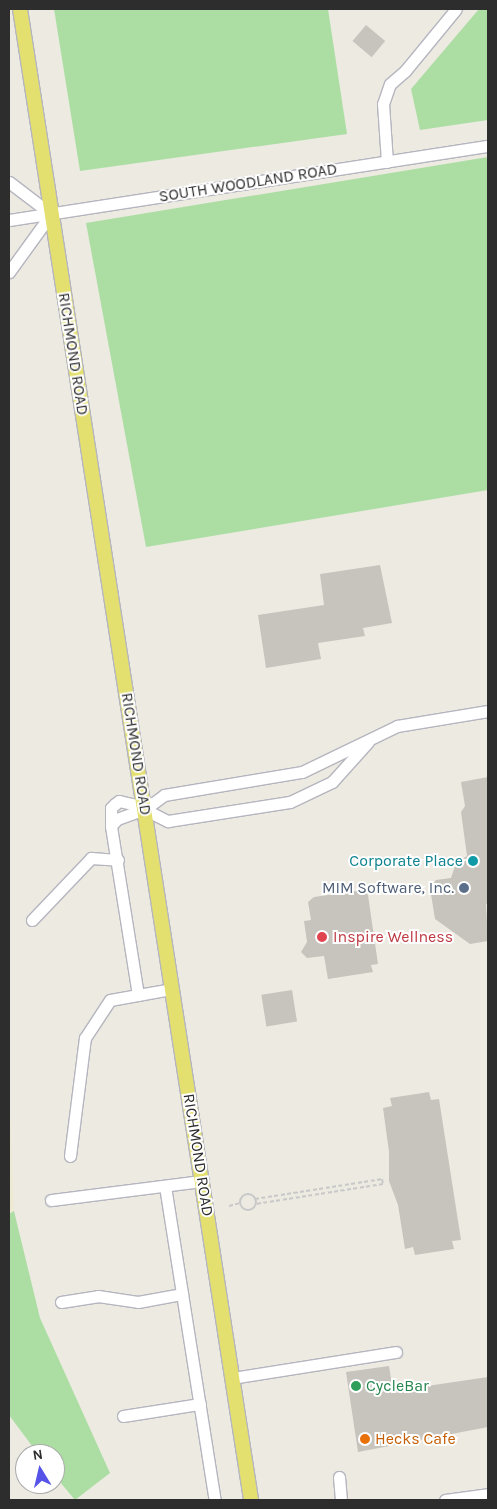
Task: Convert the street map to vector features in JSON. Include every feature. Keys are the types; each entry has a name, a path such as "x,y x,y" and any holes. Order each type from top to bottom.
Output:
{"main road":[{"name":"RICHMOND ROAD","path":"20,9 202,1181 232,1378 248,1500"}],"street":[{"path":"387,162 383,104 390,84 405,70 456,9"},
{"name":"SOUTH WOODLAND ROAD","path":"9,220 488,146"},
{"path":"9,182 51,214 9,272"},
{"path":"145,809 164,795 302,772 368,742 397,726 488,711"},
{"path":"138,995 118,860 111,826 111,808 119,801 145,809 168,821 290,802 332,782 368,742"},
{"path":"32,920 91,858 118,860"},
{"path":"70,1156 85,1038 110,1000 172,989"},
{"path":"51,1200 202,1181"},
{"path":"165,1186 215,1500"},
{"path":"61,1302 98,1296 138,1302 182,1294"},
{"path":"232,1378 396,1352"},
{"path":"123,1416 200,1404"},
{"path":"339,1477 341,1500"},
{"path":"445,1500 488,1494"}],"path":[{"path":"228,1206 240,1203 247,1194 255,1199 382,1179 382,1184 256,1204 249,1210 240,1203"},
{"path":"255,1199 256,1204"}],"shaded area":[{"path":"9,1086 14,1211 9,1214"}],"green space":[{"path":"54,9 328,9 347,134 80,171"},
{"path":"479,9 488,9 488,120 420,130 411,89"},
{"path":"488,157 488,490 146,547 86,223"},
{"path":"14,1211 40,1318 110,1473 75,1500 65,1488 65,1444 31,1444 9,1415 9,1214"}],"building":[{"path":"366,25 385,41 372,57 353,41"},
{"path":"380,565 392,623 363,628 365,636 318,643 321,659 266,668 258,615 324,605 320,574"},
{"name":"Corporate Place","path":"488,777 488,903 486,904 488,941 470,944 435,919 430,888 436,880 451,878 456,863 467,856 461,812 465,806 461,782"},
{"path":"363,890 368,895 378,964 371,965 373,972 328,979 324,956 307,958 301,952 307,942 304,921 311,920 308,902 314,897"},
{"path":"292,990 297,1022 266,1026 261,995"},
{"path":"429,1092 431,1100 439,1099 461,1240 452,1241 454,1249 415,1255 413,1247 405,1249 398,1205 389,1181 389,1152 383,1108 392,1106 390,1098"},
{"path":"389,1366 393,1391 488,1377 488,1427 358,1452 346,1372"}],"place":[{"name":"Corporate Place","path":"473,861"},
{"name":"MIM Software, Inc.","path":"464,888"},
{"name":"Inspire Wellness","path":"322,937"},
{"name":"CycleBar","path":"356,1386"},
{"name":"Hecks Cafe","path":"365,1439"}]}
